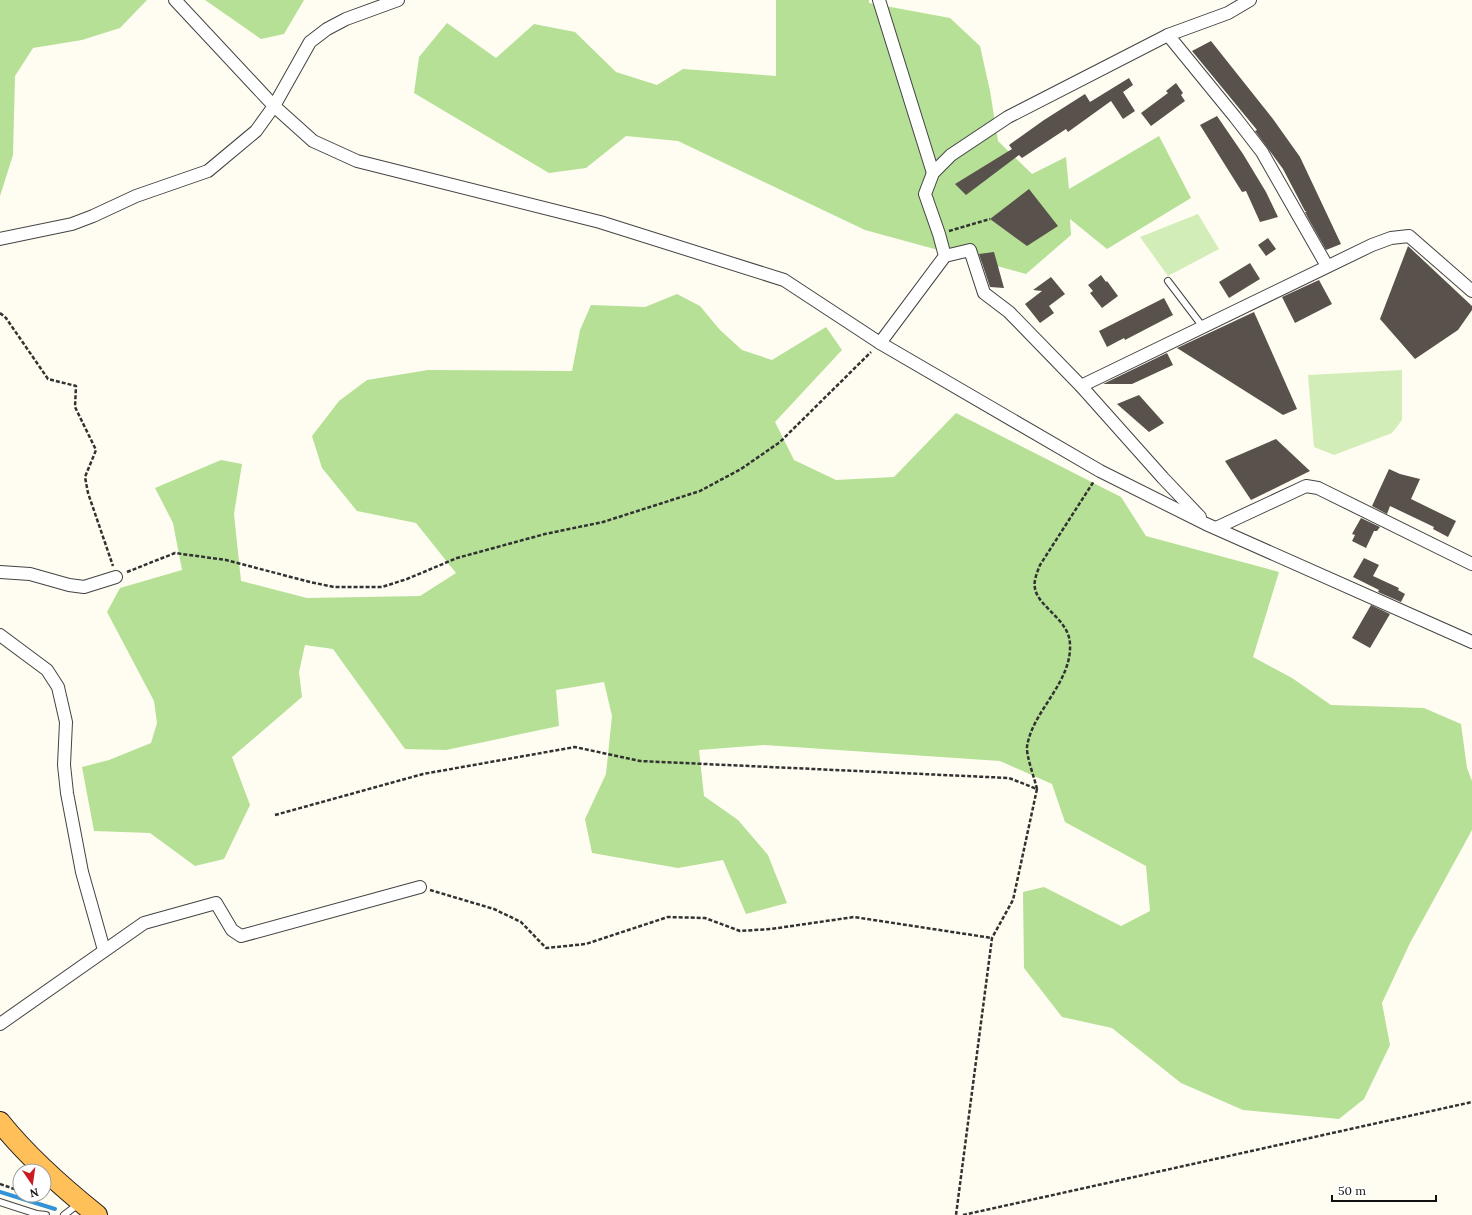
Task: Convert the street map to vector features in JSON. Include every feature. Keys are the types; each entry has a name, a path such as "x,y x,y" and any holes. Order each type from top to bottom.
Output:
{"highway":[{"path":"0,1122 24,1150 47,1173 97,1215"}],"street":[{"path":"174,0 274,106 313,141 357,161 600,222 784,280 880,343 1100,471 1211,526 1472,642"},
{"path":"0,239 72,224 136,196 208,171 256,131 274,106 310,42 327,29 398,0"},
{"path":"879,0 932,173"},
{"path":"945,256 926,194 932,173 951,155 1008,117 1168,35 1228,13 1250,0"},
{"path":"1168,35 1262,152 1327,266"},
{"path":"1081,386 1327,266 1391,238 1409,236 1472,291"},
{"path":"880,343 945,256 970,250 984,293 1009,312 1081,386 1163,478 1211,526"},
{"path":"1211,526 1306,486 1318,488 1472,564"},
{"path":"0,572 30,574 69,585 84,587 116,577"},
{"path":"0,635 47,670 58,687 66,722 64,765 67,793 82,872 104,950"},
{"path":"0,1024 144,923 216,903 232,930 241,936 420,887"}],"lane":[{"path":"1168,281 1203,326"},
{"path":"0,1202 37,1214 46,1215"},
{"path":"64,1215 81,1202"}],"path":[{"path":"939,234 990,219"},
{"path":"0,313 6,318 48,379 76,386 75,407 96,450 85,477 88,493 116,577 174,553 226,560 334,587 382,587 407,579 458,558 545,534 603,522 700,491 740,469 780,442 880,343"},
{"path":"956,1215 992,938 1013,900 1037,790 1027,749 1035,724 1057,688 1070,658 1070,637 1060,619 1041,601 1036,594 1034,581 1040,566 1100,471"},
{"path":"275,815 423,774 575,747 640,761 1009,778 1037,790"},
{"path":"420,887 494,909 521,922 546,948 586,944 668,917 705,918 740,931 772,929 854,917 992,938"},
{"path":"963,1215 1472,1102"},
{"path":"0,1184 12,1188"}],"green space":[{"path":"0,0 147,0 120,28 82,40 33,48 15,76 13,155 0,196"},
{"path":"205,0 304,0 284,34 261,39"},
{"path":"776,0 869,0 869,3 950,18 980,46 990,91 998,141 1032,174 1066,157 1069,189 1159,136 1191,198 1107,249 1070,219 1071,235 1026,274 865,230 678,141 626,136 586,168 549,173 414,93 419,57 447,23 496,58 534,24 575,32 616,72 657,85 683,69 776,76"},
{"path":"1198,214 1219,249 1168,276 1140,237"},
{"path":"677,294 700,306 720,330 742,350 772,360 826,327 842,350 775,422 794,460 836,480 894,477 956,413 1121,497 1146,536 1279,572 1253,657 1292,678 1331,705 1424,708 1461,724 1467,768 1472,781 1472,830 1410,943 1382,1003 1390,1045 1364,1099 1339,1119 1243,1110 1181,1083 1112,1028 1062,1017 1024,968 1023,892 1044,887 1121,926 1150,911 1146,866 1065,822 1052,784 1000,761 764,745 699,750 704,796 738,820 768,855 787,903 746,914 723,860 678,868 592,853 585,819 606,774 612,716 604,682 556,690 559,726 446,750 405,749 333,649 305,645 299,672 302,697 232,757 250,805 224,859 195,866 150,833 94,831 82,767 109,760 151,743 157,723 154,701 107,612 120,588 182,570 173,523 155,488 221,460 242,464 234,514 241,581 307,598 420,596 456,573 416,523 357,511 322,468 312,436 339,401 367,380 428,370 572,371 580,330 591,305 645,307"},
{"path":"1402,370 1402,420 1392,433 1334,455 1314,447 1308,375"}],"building":[{"path":"1211,41 1273,119 1300,157 1341,244 1326,250 1305,212 1307,211 1305,211 1283,169 1255,131 1257,130 1192,51"},
{"path":"1129,78 1133,85 1123,92 1135,111 1123,119 1111,101 1068,132 1066,129 1022,158 1019,155 966,195 955,184 1012,149 1009,145 1044,120 1085,94 1090,102"},
{"path":"1176,83 1183,93 1181,95 1185,101 1151,126 1141,113 1168,93 1166,91"},
{"path":"1217,116 1243,154 1266,192 1278,217 1260,222 1246,191 1242,192 1200,125"},
{"path":"1029,189 1058,226 1027,246 990,219"},
{"path":"1268,238 1276,249 1266,256 1258,245"},
{"path":"1408,246 1472,306 1472,310 1458,330 1415,359 1380,319"},
{"path":"994,252 1004,288 990,287 979,254"},
{"path":"1250,263 1260,279 1229,298 1219,282"},
{"path":"1101,275 1118,296 1102,308 1090,293 1093,291 1088,285"},
{"path":"1051,277 1065,294 1049,306 1054,313 1040,323 1025,304 1042,291 1033,290"},
{"path":"1319,280 1332,304 1295,323 1282,297"},
{"path":"1164,298 1173,315 1125,340 1124,338 1107,347 1099,331"},
{"path":"1254,312 1297,409 1283,415 1177,348"},
{"path":"1167,353 1173,365 1132,384 1103,384"},
{"path":"1139,395 1164,423 1149,432 1117,404"},
{"path":"1276,439 1310,471 1251,500 1225,461"},
{"path":"1389,469 1400,474 1420,479 1411,499 1456,521 1448,537 1433,529 1434,527 1390,506 1387,514 1372,506"},
{"path":"1361,518 1380,527 1377,531 1374,531 1366,548 1352,541 1355,535 1352,534"},
{"path":"1364,558 1379,565 1373,576 1399,588 1398,590 1405,594 1401,602 1378,592 1379,590 1353,577"},
{"path":"1371,605 1390,614 1370,648 1352,638"}],"waterway":[{"path":"0,1192 55,1209"}]}
